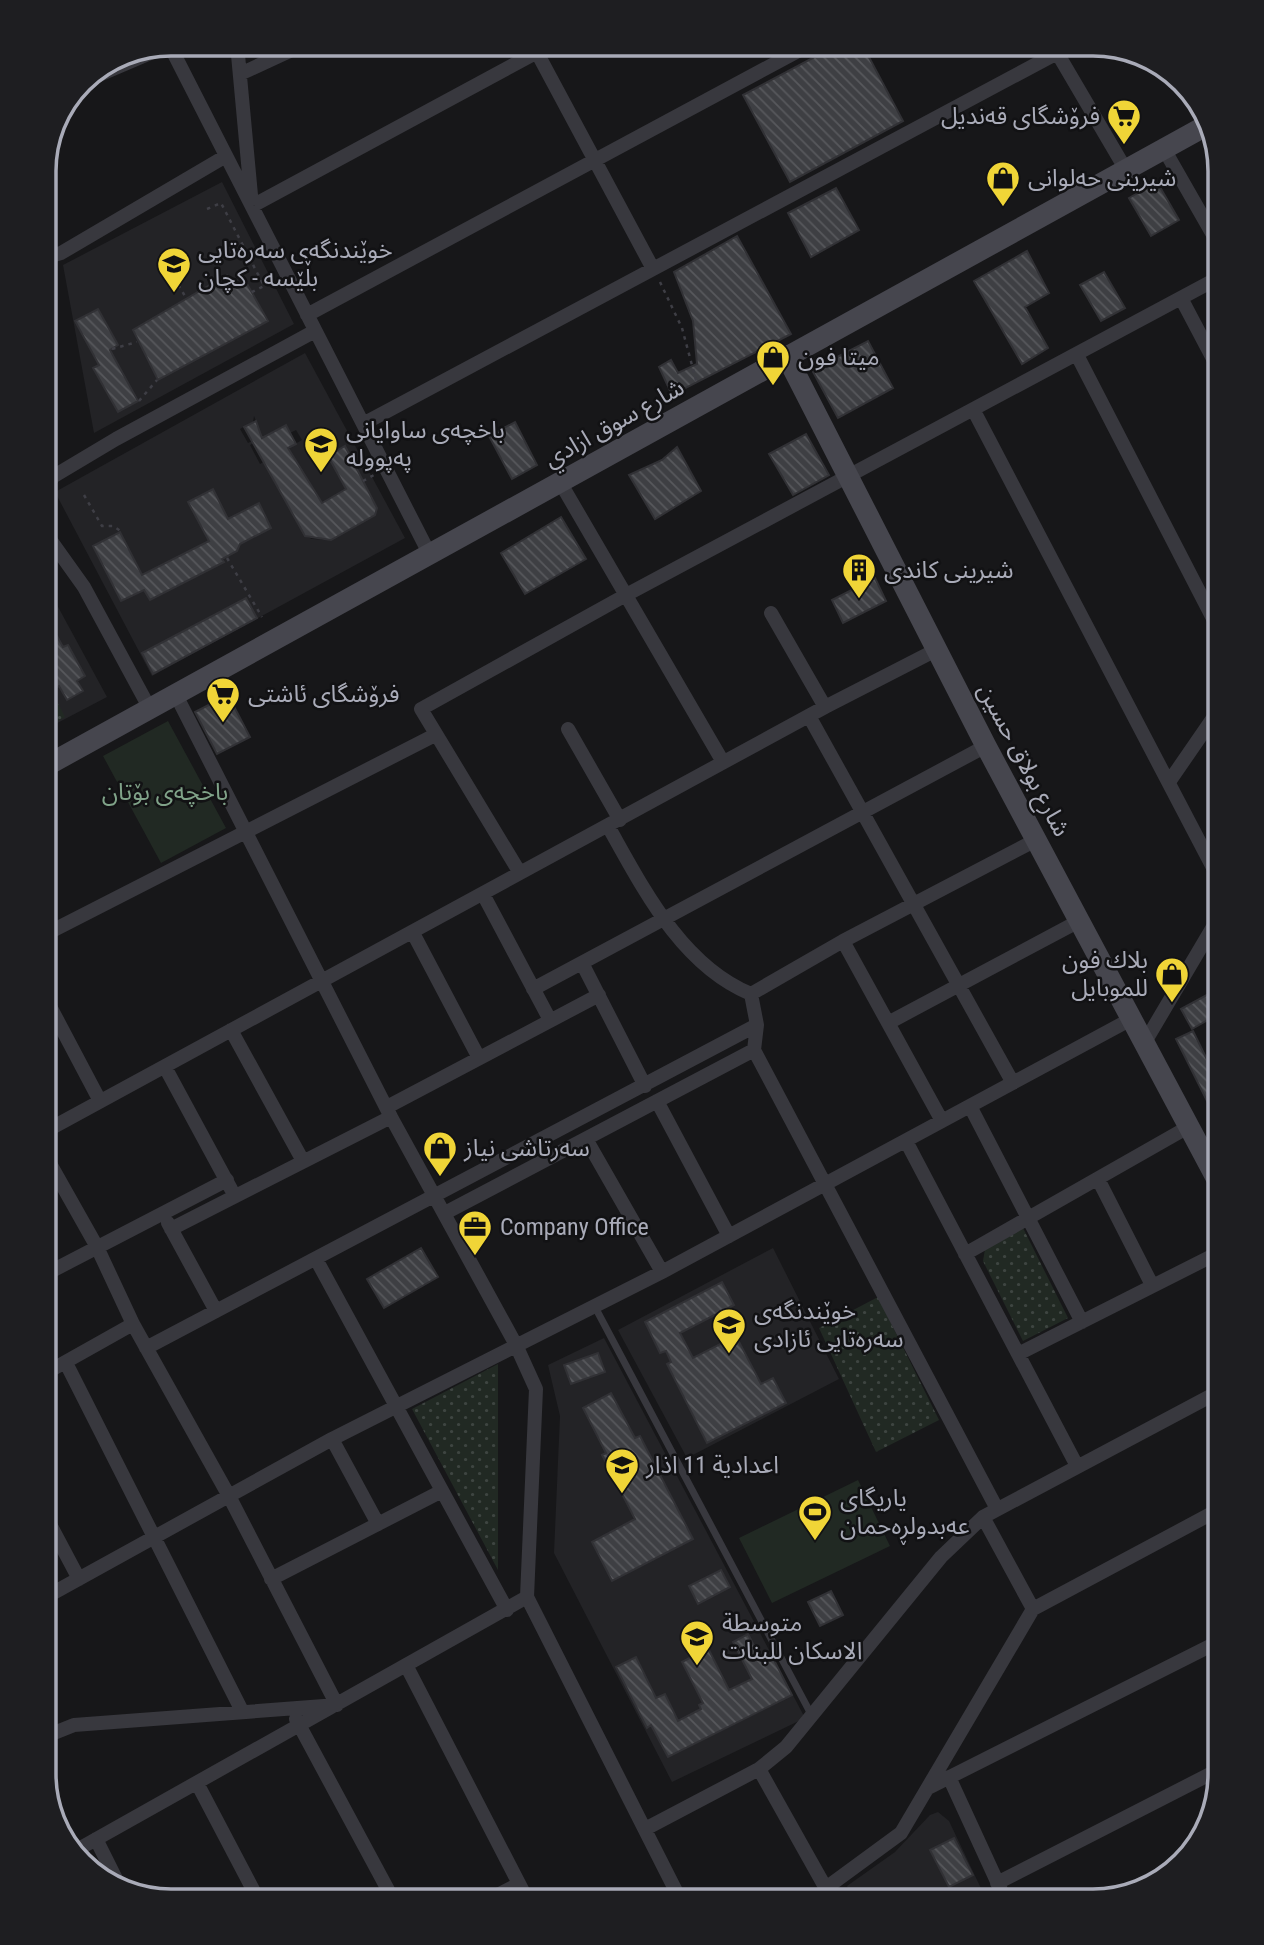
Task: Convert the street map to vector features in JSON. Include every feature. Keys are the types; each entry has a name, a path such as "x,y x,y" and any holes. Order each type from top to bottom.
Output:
{"street":[{"path":"175,56 429,555"},
{"path":"238,56 252,206"},
{"path":"240,74 279,56"},
{"path":"252,206 520,56"},
{"path":"538,56 652,267"},
{"path":"307,315 788,56"},
{"path":"363,424 1042,56"},
{"path":"1059,56 1126,170"},
{"name":"شارع سوق ازادي","path":"56,760 1200,129"},
{"path":"1164,149 1208,226"},
{"path":"56,254 226,156"},
{"path":"520,873 421,709 626,595 975,411 1208,283"},
{"path":"1181,298 1208,349"},
{"path":"56,475 116,439 316,331"},
{"path":"1077,355 1208,609"},
{"name":"شارع بولاق حسين","path":"787,357 986,746 1208,1162"},
{"path":"975,411 1208,858"},
{"path":"560,482 723,762"},
{"path":"56,548 83,587 150,709"},
{"path":"771,613 825,707"},
{"path":"56,1125 723,762 936,650"},
{"path":"176,695 389,1112 516,1345 536,1389 527,1597 647,1828 675,1889"},
{"path":"809,716 1013,1083"},
{"path":"1169,782 1208,725"},
{"path":"568,729 662,920 731,986 751,994"},
{"path":"56,929 435,736"},
{"path":"533,989 986,746"},
{"path":"751,994 843,941 1036,840"},
{"path":"483,894 550,1020"},
{"path":"888,1023 1081,920"},
{"path":"413,933 480,1058"},
{"path":"1145,1042 1208,935"},
{"path":"843,941 942,1121"},
{"path":"582,963 645,1086"},
{"path":"751,994 757,1026 754,1050 996,1507"},
{"path":"171,1229 303,1161 480,1058 599,995"},
{"path":"56,1018 100,1101"},
{"path":"56,1591 332,1439 596,1307 1133,1018"},
{"path":"146,1348 757,1026"},
{"path":"231,1030 303,1161"},
{"path":"445,1213 754,1050"},
{"path":"165,1067 235,1196"},
{"path":"657,1101 729,1236"},
{"path":"970,1106 1082,1322"},
{"path":"965,1254 1190,1126"},
{"path":"586,1139 662,1272"},
{"path":"906,1141 1077,1466"},
{"path":"1201,1148 1208,1144"},
{"path":"56,1174 97,1247 132,1324 229,1496 337,1705"},
{"path":"1098,1179 1152,1286"},
{"path":"56,1269 227,1180"},
{"path":"163,1213 216,1311"},
{"path":"1018,1354 1208,1258"},
{"path":"316,1259 507,1610"},
{"path":"56,1368 132,1324"},
{"path":"66,1363 242,1712"},
{"path":"647,1828 759,1769 786,1747 941,1557 996,1507 1208,1397"},
{"path":"332,1439 378,1524"},
{"path":"271,1579 442,1491"},
{"path":"837,1889 901,1833 1033,1609 1208,1515"},
{"path":"983,1517 1033,1609"},
{"path":"56,1536 79,1579"},
{"path":"82,1847 527,1597"},
{"path":"926,1789 1208,1647"},
{"path":"406,1665 522,1889"},
{"path":"56,1732 74,1725 337,1705"},
{"path":"290,1708 387,1889"},
{"path":"759,1769 827,1889"},
{"path":"998,1883 1208,1775"},
{"path":"949,1777 1001,1889"},
{"path":"197,1783 253,1889"},
{"path":"96,1839 114,1874"},
{"path":"509,1889 519,1884"}],"lane":[{"path":"596,1307 812,1715"}],"path":[{"path":"206,209 221,203 264,286 250,293"},
{"path":"652,267 682,328 702,404"},
{"path":"170,270 186,299"},
{"path":"112,349 137,342"},
{"path":"139,401 158,380"},
{"path":"84,495 102,526 113,526 122,532"},
{"path":"227,558 262,617"}],"shaded area":[{"name":"خوێندنگەی سەرەتایی بڵێسە - کچان","path":"222,182 294,324 94,433 63,265"},
{"path":"305,353 405,538 152,676 56,491","holes":["254,416 262,436 248,443 240,429 253,422","285,425 290,433 296,430 302,440 260,464 250,445","345,447 377,508 375,515 331,540 312,539 305,536 322,503 346,489 328,456"]},
{"path":"56,603 107,697 56,724"},
{"name":"خوێندنگەی سەرەتایی ئازادی","path":"773,1248 839,1379 687,1458 618,1330"},
{"path":"604,1338 805,1718 672,1782 554,1553 560,1416 548,1365"},
{"path":"938,1812 949,1821 981,1889 848,1889 847,1886 895,1852 930,1815"}],"green space":[{"path":"56,700 65,717 56,722"},
{"name":"باخچەی بۆتان","path":"168,721 226,828 161,863 103,756"},
{"path":"1023,1228 1068,1318 1023,1341 983,1261 985,1249"},
{"path":"878,1297 939,1420 876,1452 819,1328"},
{"path":"498,1364 498,1570 412,1409"},
{"name":"یاریگای عەبدولڕەحمان","path":"858,1480 890,1546 772,1603 739,1538"}],"building":[{"path":"816,56 868,56 903,121 790,182 743,95"},
{"path":"1157,182 1179,220 1151,236 1129,198"},
{"path":"836,188 859,230 811,257 788,213"},
{"path":"737,236 791,334 672,395 659,367 671,360 678,373 697,364 693,321 674,272"},
{"path":"1027,251 1049,293 1025,307 1048,348 1022,364 974,281"},
{"path":"1104,272 1125,308 1101,321 1080,285"},
{"path":"227,275 237,286 246,282 268,321 158,380 133,330"},
{"path":"98,309 118,345 110,350 138,401 118,412 93,368 99,365 75,321"},
{"path":"868,341 893,388 838,418 812,370"},
{"path":"256,421 262,438 286,425 296,444 288,448 322,503 346,489 328,456 345,446 377,508 375,515 331,540 305,536 244,427"},
{"path":"515,422 537,465 512,479 489,436"},
{"path":"806,434 829,475 793,495 769,454"},
{"path":"677,447 701,491 655,519 629,475 662,460"},
{"path":"213,489 228,519 259,503 271,528 240,544 237,551 222,559 224,562 150,600 144,590 121,601 93,546 120,532 142,575 209,541 188,502"},
{"path":"561,517 586,559 525,594 501,553"},
{"name":"شیرینی کاندی","path":"875,578 886,601 843,623 832,600"},
{"path":"246,598 257,618 153,674 142,653"},
{"path":"56,637 63,647 68,645 85,676 77,681 83,691 67,700 59,686 56,688"},
{"name":"فرۆشگای ئاشتی","path":"228,695 250,737 217,754 195,712"},
{"path":"1208,994 1208,1020 1192,1029 1181,1009"},
{"path":"1193,1031 1208,1062 1208,1103 1176,1039"},
{"path":"421,1248 438,1277 384,1308 367,1279"},
{"path":"722,1282 734,1305 680,1333 693,1358 736,1336 761,1384 773,1378 786,1403 707,1443 667,1364 671,1362 666,1351 660,1353 645,1322"},
{"path":"598,1353 605,1372 571,1384 564,1365"},
{"path":"611,1393 635,1438 640,1436 693,1539 612,1581 592,1542 635,1519 602,1455 606,1453 583,1408"},
{"path":"721,1570 730,1587 698,1604 689,1586"},
{"path":"831,1591 843,1615 820,1626 808,1602"},
{"path":"748,1634 763,1663 773,1658 792,1695 668,1757 651,1725 647,1728 616,1667 636,1657 656,1698 665,1694 678,1721 701,1709 699,1705 703,1703 682,1662 708,1648 729,1690 752,1679 733,1642"},
{"path":"954,1838 973,1875 949,1887 930,1850"}],"place":[{"name":"فرۆشگای قەندیل","path":"1124,146"},
{"name":"شیرینی حەلوانی","path":"1003,208"},
{"name":"خوێندنگەی سەرەتایی بڵێسە - کچان","path":"174,294"},
{"name":"ميتا فون","path":"773,387"},
{"name":"باخچەی ساوایانی پەپوولە","path":"321,474"},
{"name":"شیرینی کاندی","path":"859,600"},
{"name":"فرۆشگای ئاشتی","path":"223,724"},
{"name":"بلاك فون للموبايل","path":"1172,1004"},
{"name":"سەرتاشی نیاز","path":"440,1178"},
{"name":"Company Office","path":"475,1257"},
{"name":"خوێندنگەی سەرەتایی ئازادی","path":"729,1355"},
{"name":"اعدادية 11 اذار","path":"622,1495"},
{"name":"یاریگای عەبدولڕەحمان","path":"815,1542"},
{"name":"متوسطة الاسكان للبنات","path":"697,1667"}]}
